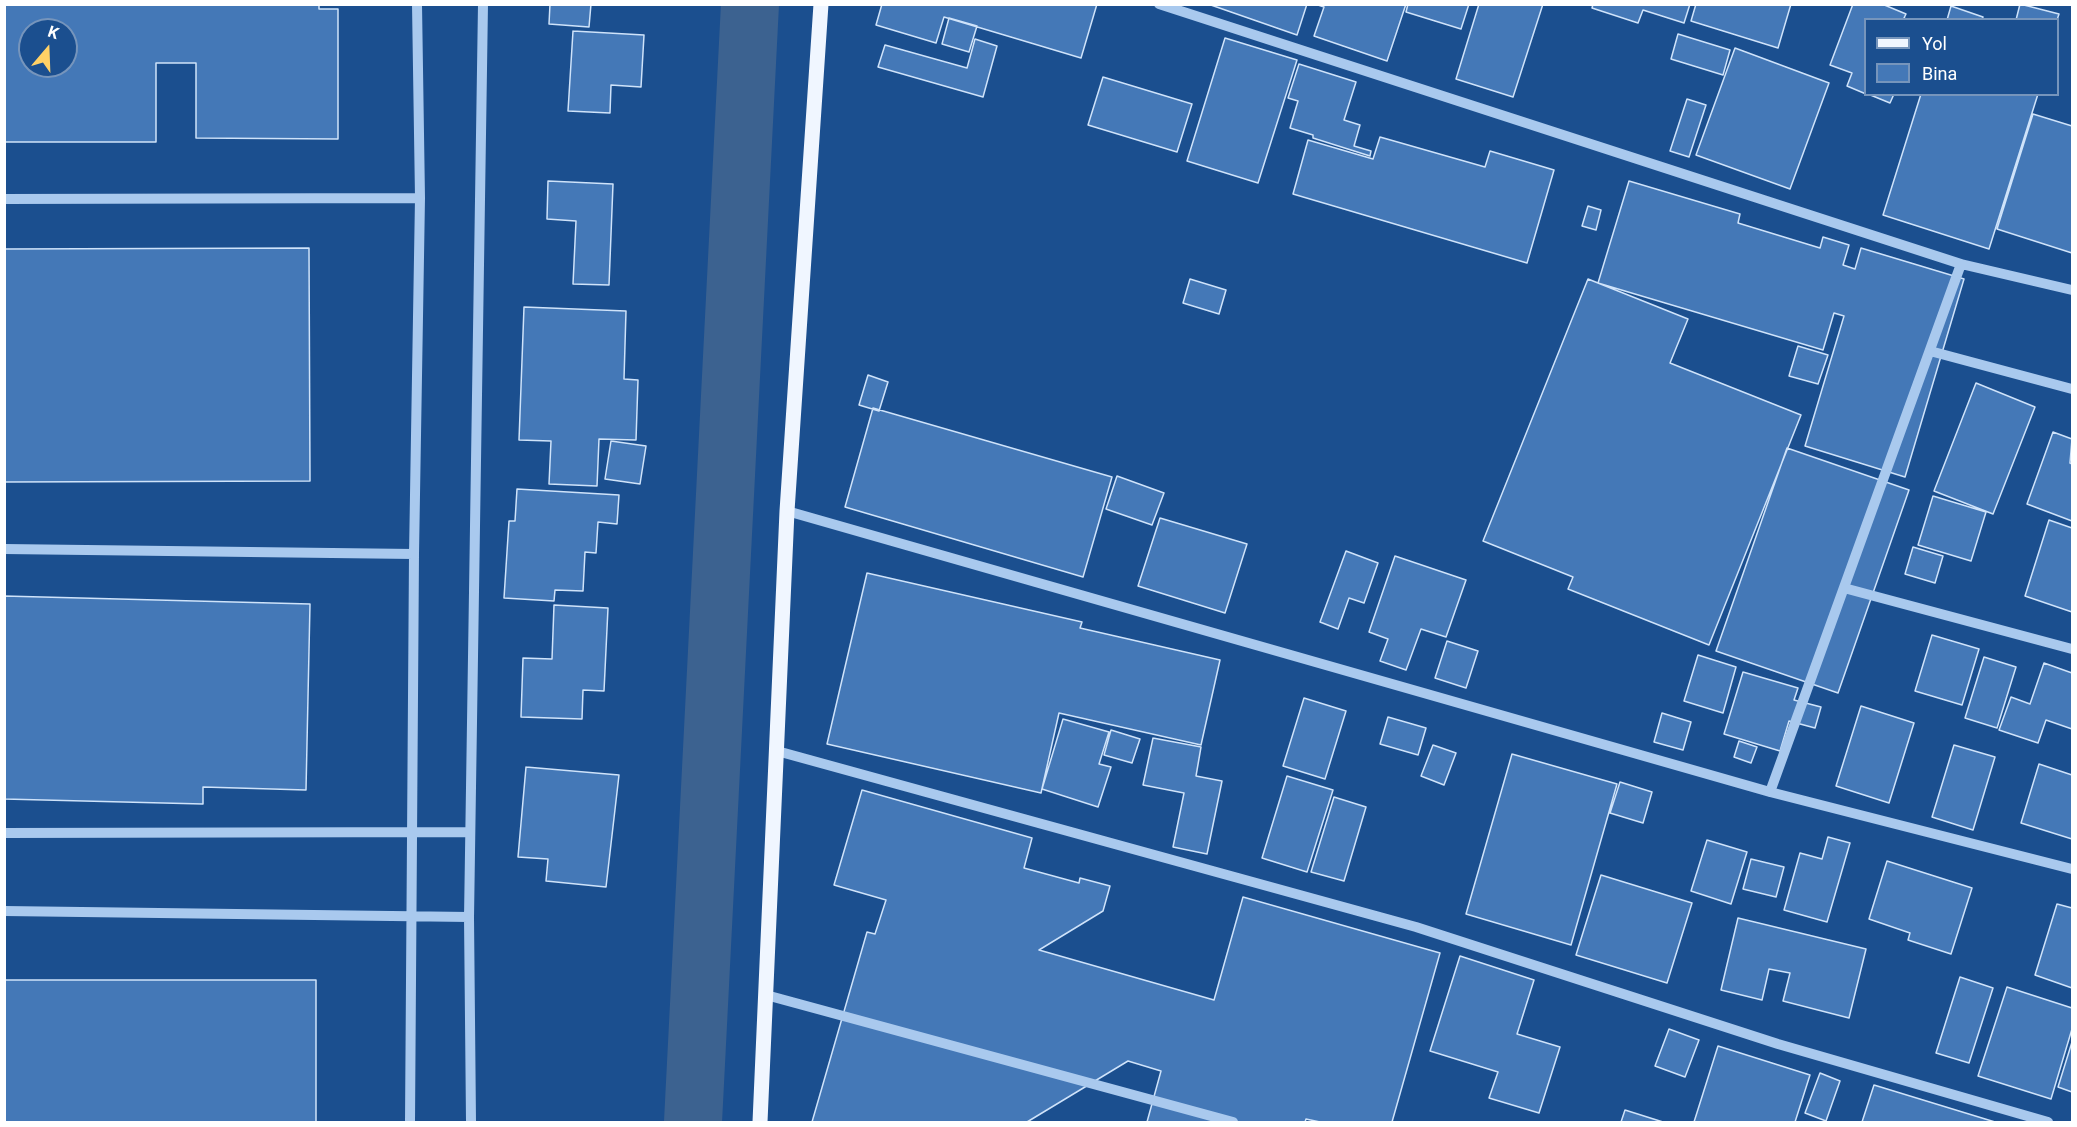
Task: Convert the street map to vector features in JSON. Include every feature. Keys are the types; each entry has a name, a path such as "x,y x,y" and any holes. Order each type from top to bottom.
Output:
{"main road":[{"path":"760,1122 788,511 821,4"}],"street":[{"path":"410,1122 410,915 420,198 417,4"},
{"path":"471,1122 469,917 483,4"},
{"path":"1159,4 1961,264 2073,290"},
{"path":"4,199 420,198"},
{"path":"1770,792 1961,264"},
{"path":"1930,351 2073,388"},
{"path":"788,511 1770,792 2073,869"},
{"path":"4,549 414,554"},
{"path":"1844,588 2073,649"},
{"path":"777,751 1416,927 1778,1044 2048,1122"},
{"path":"4,833 470,832"},
{"path":"4,911 469,917"},
{"path":"766,995 1233,1122"}],"building":[{"path":"4,4 319,4 319,9 338,9 338,139 196,138 196,63 156,63 156,142 4,142"},
{"path":"550,4 591,4 589,27 549,24"},
{"path":"882,4 1097,4 1081,58 944,17 936,43 876,25"},
{"path":"1208,4 1307,4 1297,35"},
{"path":"1315,4 1406,4 1387,61 1314,36 1324,7"},
{"path":"1408,4 1469,4 1461,29 1406,12"},
{"path":"1479,4 1543,4 1513,97 1456,79"},
{"path":"1593,4 1690,4 1684,23 1643,10 1638,23 1592,8"},
{"path":"1696,4 1791,4 1778,48 1691,21"},
{"path":"1853,4 1882,4 1906,14 1904,18 1864,18 1864,93 1847,86 1852,73 1830,65"},
{"path":"2020,4 2059,14 2058,18 2016,18"},
{"path":"1951,6 1983,17 1983,18 1948,18"},
{"path":"949,18 977,26 969,52 942,44"},
{"path":"573,31 644,35 641,87 611,85 610,113 568,111"},
{"path":"1678,34 1730,50 1723,75 1671,59"},
{"path":"1225,38 1297,60 1258,183 1187,161"},
{"path":"975,39 997,46 983,97 878,67 885,45 967,68"},
{"path":"1735,48 1829,83 1790,189 1696,155"},
{"path":"1299,64 1356,82 1344,120 1360,125 1354,146 1371,151 1370,156 1313,138 1313,135 1290,128 1298,101 1288,98"},
{"path":"1103,77 1192,104 1177,152 1088,125"},
{"path":"1873,96 1893,96 1890,103"},
{"path":"1920,96 2037,96 1989,249 1883,215"},
{"path":"1687,99 1706,105 1689,157 1670,151"},
{"path":"2033,114 2072,126 2072,253 1997,229"},
{"path":"1380,137 1485,167 1490,151 1554,170 1527,263 1293,194 1308,140 1373,159"},
{"path":"548,181 613,184 609,285 573,284 576,221 547,219"},
{"path":"1629,181 1740,214 1738,223 1820,248 1823,237 1849,245 1843,265 1855,269 1861,248 1964,279 1905,477 1805,446 1844,316 1834,313 1823,350 1598,283"},
{"path":"1588,206 1601,210 1596,230 1582,226"},
{"path":"309,248 310,481 4,482 4,249"},
{"path":"1190,279 1226,290 1219,314 1183,303"},
{"path":"1588,279 1688,319 1670,363 1801,415 1709,645 1568,589 1573,577 1483,541"},
{"path":"524,307 626,311 624,379 638,380 636,440 599,439 597,486 549,484 551,441 519,440"},
{"path":"1798,346 1828,355 1818,384 1789,376"},
{"path":"868,375 888,382 879,411 859,405"},
{"path":"1976,383 2035,407 1993,514 1934,491"},
{"path":"873,408 1112,477 1083,577 845,507"},
{"path":"2053,432 2072,439 2070,463 2072,464 2072,521 2027,504"},
{"path":"611,441 646,446 640,484 605,479"},
{"path":"1787,448 1909,490 1838,693 1716,651"},
{"path":"1117,476 1164,493 1152,525 1106,509"},
{"path":"517,489 619,495 617,524 598,522 596,553 585,552 583,591 555,590 554,601 504,598 509,521 515,521"},
{"path":"1933,496 1986,512 1971,561 1918,545"},
{"path":"1160,518 1247,544 1225,613 1138,586"},
{"path":"2049,520 2072,528 2072,612 2025,596"},
{"path":"1913,547 1943,556 1935,583 1905,574"},
{"path":"1346,551 1378,563 1364,603 1349,598 1338,629 1320,622"},
{"path":"1395,556 1466,580 1446,637 1421,629 1406,670 1380,661 1388,639 1369,632"},
{"path":"867,573 1082,622 1080,628 1220,660 1201,745 1059,713 1041,793 827,744"},
{"path":"4,596 310,604 306,790 203,787 203,804 4,799"},
{"path":"554,605 608,608 604,691 583,690 582,719 521,717 523,658 552,659"},
{"path":"1932,635 1979,649 1962,705 1915,691"},
{"path":"1447,641 1478,651 1466,688 1435,678"},
{"path":"1698,655 1736,667 1723,713 1684,701"},
{"path":"1984,657 2016,667 1997,728 1965,718"},
{"path":"2044,663 2072,673 2072,729 2046,720 2038,743 1999,730 2011,697 2030,704"},
{"path":"1743,672 1798,688 1794,700 1821,707 1815,728 1789,721 1780,751 1724,734"},
{"path":"1304,698 1346,711 1325,779 1283,766"},
{"path":"1861,706 1914,723 1889,803 1836,786"},
{"path":"1662,713 1691,722 1683,750 1654,742"},
{"path":"1388,717 1426,728 1418,755 1380,744"},
{"path":"1063,719 1109,732 1099,764 1111,767 1098,807 1042,789"},
{"path":"1111,730 1140,739 1132,763 1104,755"},
{"path":"1153,738 1201,747 1196,776 1222,781 1207,854 1173,847 1184,793 1143,785"},
{"path":"1739,741 1757,747 1751,763 1734,757"},
{"path":"1433,745 1456,753 1444,785 1421,776"},
{"path":"1954,745 1995,757 1973,830 1932,817"},
{"path":"1512,754 1617,784 1571,945 1466,914"},
{"path":"2039,764 2072,775 2072,839 2021,823"},
{"path":"526,767 619,775 606,887 546,881 548,859 518,857"},
{"path":"1287,776 1333,790 1307,872 1262,858"},
{"path":"1620,782 1652,792 1643,823 1610,813"},
{"path":"862,790 1032,838 1024,868 1079,883 1080,878 1110,886 1103,911 1039,950 1214,1000 1243,897 1440,953 1392,1122 1320,1122 1306,1119 1305,1122 1147,1122 1161,1071 1128,1061 1027,1122 812,1122 867,932 875,934 886,900 834,885"},
{"path":"1334,797 1366,807 1344,881 1311,872"},
{"path":"1828,837 1850,843 1827,922 1784,910 1800,853 1822,859"},
{"path":"1707,840 1747,852 1731,904 1691,891"},
{"path":"1751,859 1784,867 1776,897 1743,889"},
{"path":"1887,861 1972,888 1951,954 1908,940 1910,933 1869,919"},
{"path":"1601,875 1692,903 1667,983 1576,955"},
{"path":"2057,904 2072,908 2072,988 2035,975"},
{"path":"1738,918 1866,949 1849,1018 1783,1001 1790,973 1769,969 1762,1000 1721,990"},
{"path":"1460,956 1534,980 1517,1034 1560,1047 1539,1113 1489,1098 1498,1072 1430,1051"},
{"path":"1960,977 1993,988 1969,1063 1936,1053"},
{"path":"4,980 316,980 316,1122 4,1122"},
{"path":"2007,987 2072,1008 2072,1029 2051,1099 1978,1076"},
{"path":"1669,1029 1699,1040 1685,1077 1655,1066"},
{"path":"2072,1042 2072,1092 2058,1087"},
{"path":"1718,1046 1810,1075 1795,1122 1694,1122"},
{"path":"1820,1073 1840,1081 1826,1121 1805,1113"},
{"path":"1874,1085 1995,1122 1862,1122"},
{"path":"1625,1110 1663,1122 1621,1122"}],"waterway":[{"path":"693,1122 750,4"}]}
